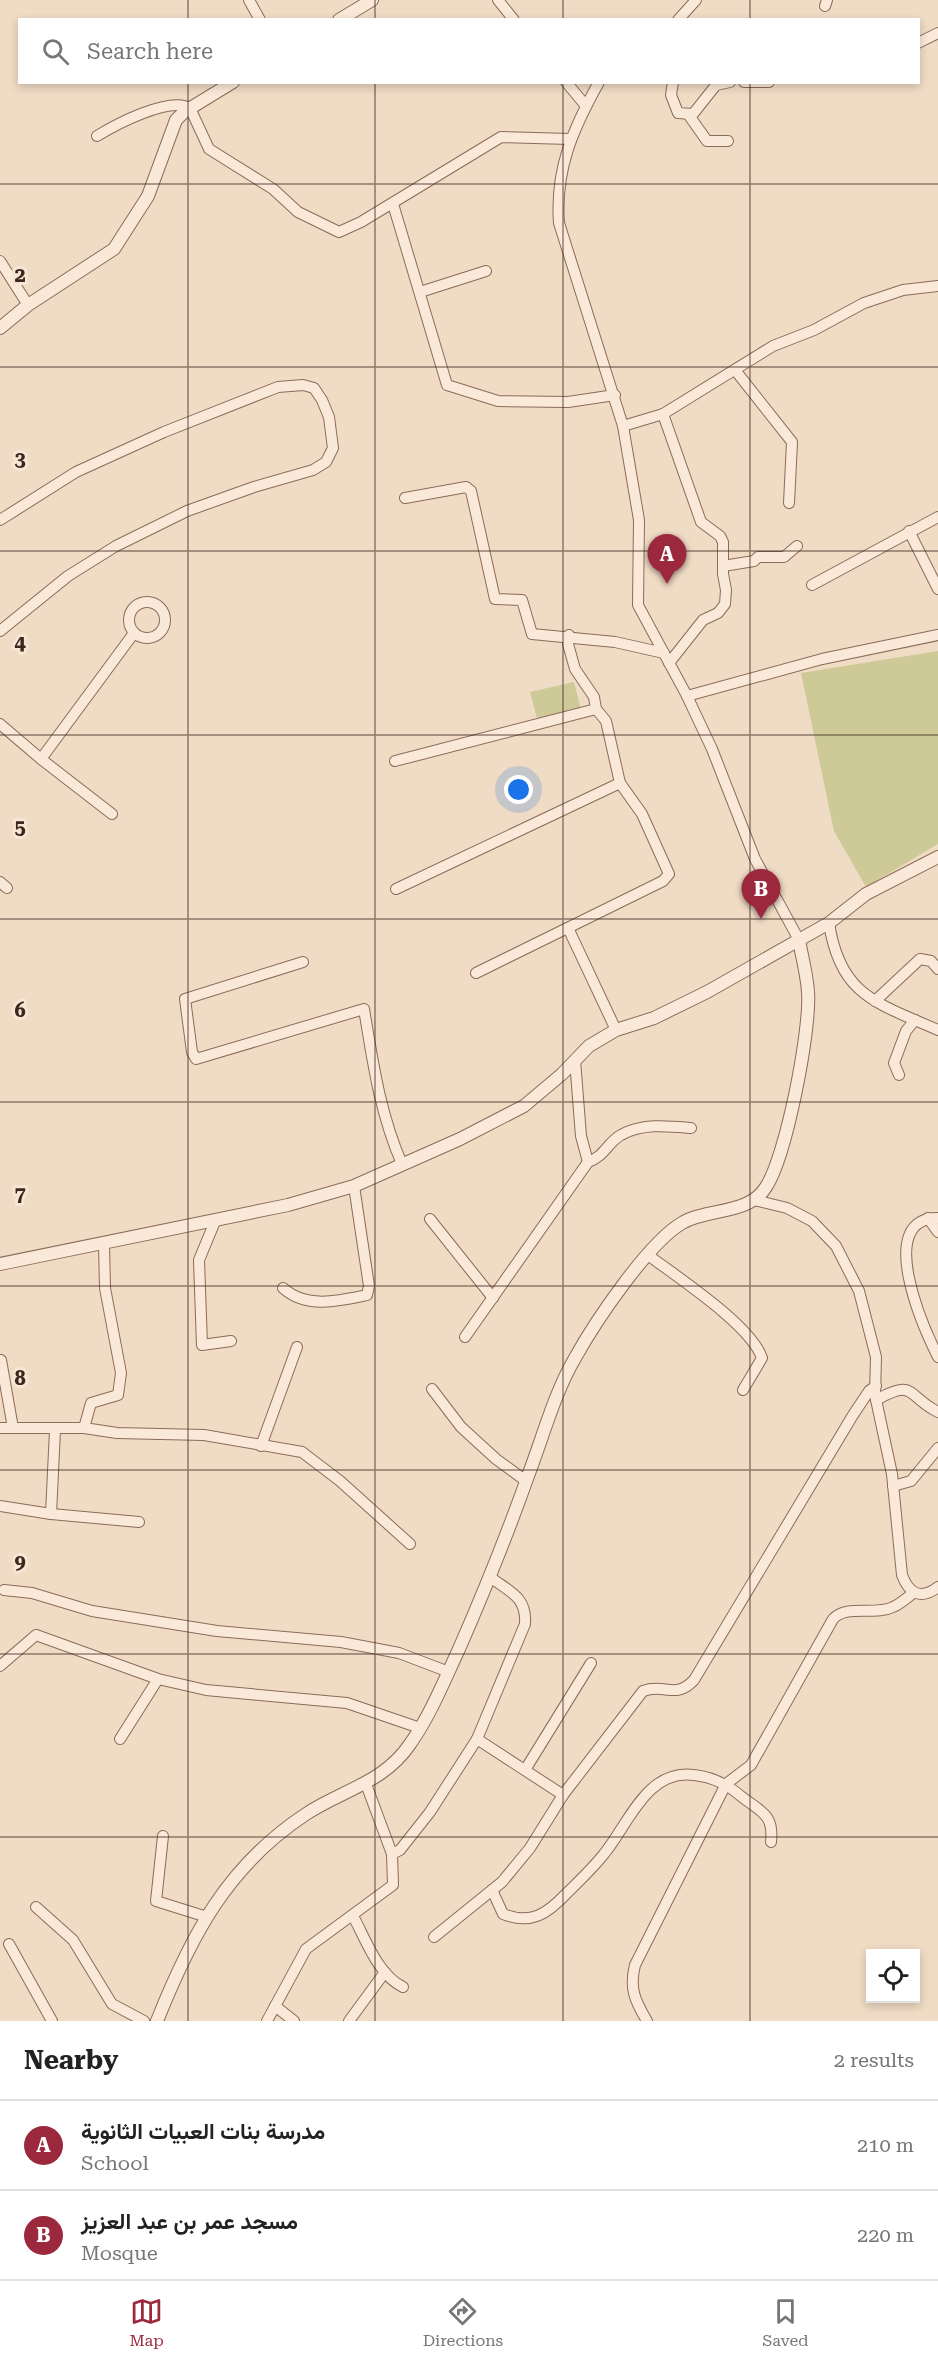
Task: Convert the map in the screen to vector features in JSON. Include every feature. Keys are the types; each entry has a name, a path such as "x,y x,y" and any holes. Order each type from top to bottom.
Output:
{"street":[{"path":"249,0 259,18"},
{"path":"342,18 372,0"},
{"path":"498,0 512,18"},
{"path":"684,17 696,0"},
{"path":"920,42 938,33"},
{"path":"0,328 28,305 114,249 148,196 176,120 190,108 230,84"},
{"path":"568,84 586,106"},
{"path":"157,2021 207,1917 236,1873 255,1853 304,1815 366,1784 399,1759 420,1728 449,1672 490,1577 562,1383 576,1356 628,1279 648,1255 682,1222 738,1207 754,1200 766,1189 775,1167 800,1069 808,996 799,940 746,839 712,748 638,605 639,519 623,426 615,395 585,315 571,259 558,224 556,194 570,139 598,84"},
{"path":"673,84 671,95 678,113 688,114 693,114 716,85 721,84"},
{"path":"97,136 154,109 184,105 190,108 209,149 273,189 311,220 339,232 393,204 501,137 570,139"},
{"path":"688,114 707,141 728,141"},
{"path":"393,204 447,385 498,402 568,402 615,395"},
{"path":"0,261 28,305"},
{"path":"420,292 486,272"},
{"path":"623,426 663,414 773,346 814,330 864,303 903,290 938,286"},
{"path":"735,370 792,442 789,502"},
{"path":"0,520 76,472 164,432 278,387 297,384 314,388 329,417 333,448 326,462 313,470 254,487 188,511 116,546 68,576 0,631"},
{"path":"663,414 701,522 720,536 723,542 725,604 718,614 703,620 667,658"},
{"path":"405,498 466,487 471,491 495,599 522,600 532,634 569,635 615,642 667,658"},
{"path":"812,585 938,517"},
{"path":"909,531 938,589"},
{"path":"723,566 754,561 758,557 784,557 797,546"},
{"path":"41,759 134,633"},
{"path":"476,973 663,881 669,874 642,814 620,783 606,721 596,709 594,698 575,669 568,644 569,635"},
{"path":"687,696 822,659 938,635"},
{"path":"395,761 596,709"},
{"path":"0,724 112,814"},
{"path":"396,889 620,783"},
{"path":"0,1264 288,1205 354,1186 460,1139 524,1106 589,1046 616,1030 664,1013 799,940 829,923 866,894 938,857"},
{"path":"829,923 833,951 843,971 856,987 875,1001 938,1030"},
{"path":"568,928 616,1030"},
{"path":"875,1001 920,959 930,961 938,969"},
{"path":"303,962 185,999 192,1052 196,1059 364,1009 379,1102 402,1164"},
{"path":"899,1075 894,1064 906,1031 915,1020"},
{"path":"575,1060 581,1136 588,1162"},
{"path":"465,1337 588,1162 603,1154 620,1135 655,1125 691,1128"},
{"path":"283,1288 294,1298 324,1302 367,1295 369,1287 354,1186"},
{"path":"754,1200 787,1208 812,1221 836,1246 859,1291 876,1357 876,1400 893,1486 902,1575 907,1588 913,1593 920,1595 938,1587"},
{"path":"938,1232 933,1218 916,1224 911,1234 905,1264 938,1357"},
{"path":"216,1219 199,1260 202,1344 231,1341"},
{"path":"430,1219 493,1298"},
{"path":"84,1428 91,1403 118,1395 121,1373 105,1288 105,1244"},
{"path":"648,1255 727,1316 759,1349 762,1358 743,1390"},
{"path":"261,1446 297,1347"},
{"path":"1,1360 13,1428"},
{"path":"434,1937 492,1890 530,1848 563,1795 643,1690 654,1687 675,1691 684,1690 694,1680 853,1415 868,1391 876,1386"},
{"path":"876,1400 897,1388 907,1389 938,1412"},
{"path":"432,1389 460,1427 496,1459 526,1481"},
{"path":"0,1428 55,1430 84,1428 117,1433 204,1435 302,1452 340,1481 410,1544"},
{"path":"51,1514 55,1430"},
{"path":"893,1486 911,1481 938,1448"},
{"path":"0,1506 51,1514 139,1522"},
{"path":"392,1854 400,1850 430,1812 477,1739 525,1624 526,1612 521,1600 490,1577"},
{"path":"4,1590 32,1593 92,1611 217,1631 341,1642 399,1653 449,1672"},
{"path":"647,2021 633,1995 631,1981 635,1965 726,1784 751,1765 837,1614 892,1608 913,1593"},
{"path":"0,1666 36,1635 158,1680 206,1690 347,1703 420,1728"},
{"path":"525,1770 591,1663"},
{"path":"120,1739 158,1680"},
{"path":"477,1739 563,1795"},
{"path":"492,1890 504,1914 516,1919 533,1919 549,1911 604,1854 656,1784 672,1775 686,1774 726,1784 768,1817 773,1826 771,1842"},
{"path":"267,2021 306,1949 393,1886 392,1854 366,1784"},
{"path":"163,1836 156,1901 207,1917"},
{"path":"36,1907 73,1940 112,2004 144,2021"},
{"path":"353,1916 392,1982 403,1987"},
{"path":"9,1944 52,2021"},
{"path":"349,2021 385,1972"},
{"path":"275,2006 294,2021"}],"shaded area":[{"path":"938,651 938,844 866,887 834,831 801,673"},
{"path":"574,682 581,710 538,722 530,692"}],"place":[{"name":"مدرسة بنات العبيات الثانوية","path":"667,584"},
{"name":"مسجد عمر بن عبد العزيز","path":"761,919"}]}
